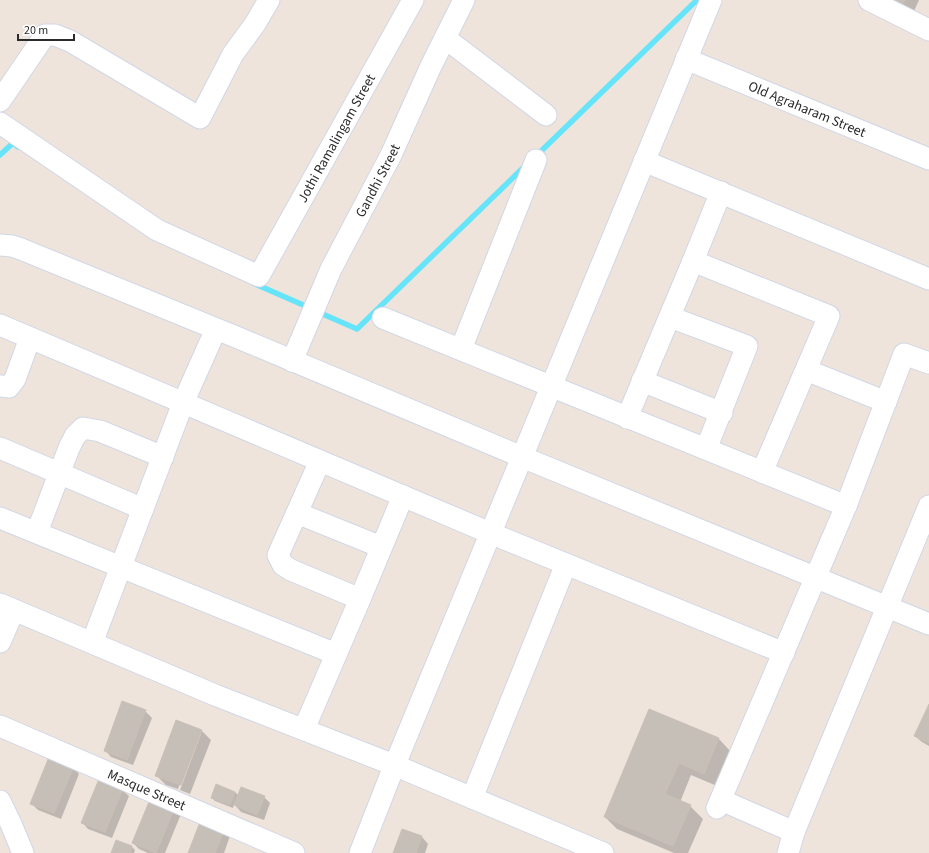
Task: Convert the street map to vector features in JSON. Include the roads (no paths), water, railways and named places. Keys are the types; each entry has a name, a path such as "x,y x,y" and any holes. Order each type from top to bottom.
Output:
{"street":[{"path":"0,101 45,35 55,35 70,40 200,118 233,54 255,24 269,0"},
{"name":"Jothi Ramalingam Street","path":"0,122 157,230 259,276 413,0"},
{"name":"Gandhi Street","path":"292,361 331,269 392,155 431,66 464,0"},
{"path":"360,853 394,765 710,0"},
{"path":"869,0 929,30"},
{"path":"445,38 546,115"},
{"name":"Old Agraharam Street","path":"686,58 929,159"},
{"path":"461,349 536,160"},
{"path":"644,161 929,279"},
{"path":"627,418 721,192"},
{"path":"0,245 12,246 21,249 929,624"},
{"path":"693,261 829,316 762,472"},
{"path":"670,317 747,346 722,413 706,449"},
{"path":"383,318 846,506"},
{"path":"0,325 490,533 784,652"},
{"path":"92,643 183,403 216,329"},
{"path":"0,386 9,387 14,379 30,338"},
{"path":"794,832 719,804 846,506 904,354 929,363"},
{"path":"806,370 886,402"},
{"path":"642,381 722,413"},
{"path":"36,532 75,436 83,428 100,431 163,457"},
{"path":"0,448 143,509"},
{"path":"320,461 278,555 283,565 290,570 360,599"},
{"path":"304,729 360,599 402,496"},
{"path":"788,853 794,832 929,506"},
{"path":"297,513 381,547"},
{"path":"0,518 336,654"},
{"path":"472,798 566,564"},
{"path":"0,642 7,607 215,694 394,765 602,853"},
{"name":"Masque Street","path":"0,726 294,853"},
{"path":"0,801 23,853"}],"waterway":[{"path":"536,156 697,0"},
{"path":"0,155 13,143 18,147"},
{"path":"318,312 357,329 525,166"},
{"path":"253,283 310,308"}]}
